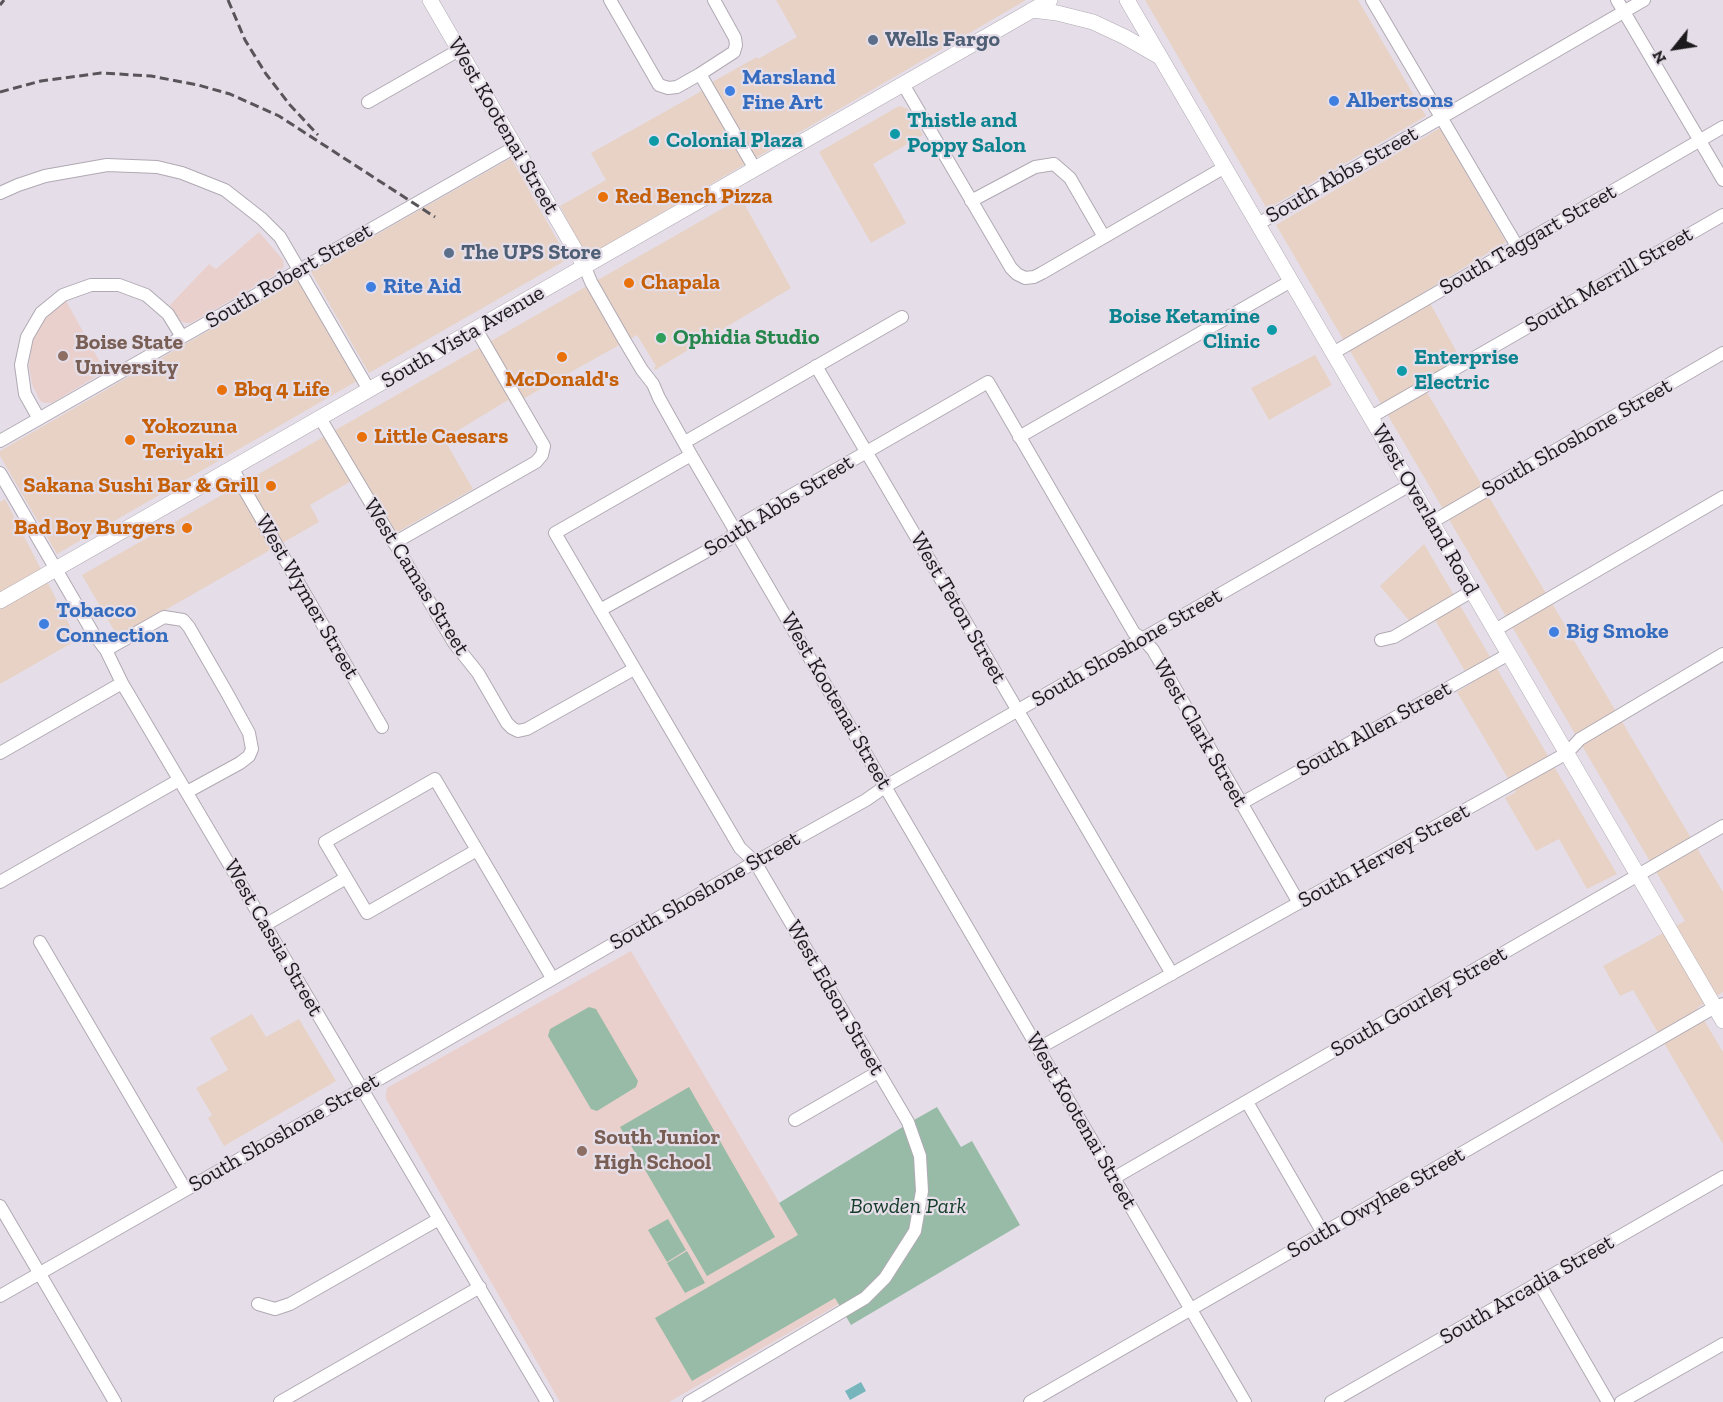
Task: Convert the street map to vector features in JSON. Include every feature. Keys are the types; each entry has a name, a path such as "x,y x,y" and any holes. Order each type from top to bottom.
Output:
{"main road":[{"name":"West Kootenai Street","path":"430,0 585,267"},
{"name":"South Vista Avenue","path":"0,602 1050,0"},
{"name":"West Overland Road","path":"1127,0 1638,875 1720,1011"},
{"path":"1032,10 1058,13 1093,22 1160,57"}],"street":[{"path":"610,0 659,85 668,88 677,87 734,52 735,38 714,0"},
{"path":"1372,0 1517,246"},
{"path":"1617,0 1723,180"},
{"name":"South Abbs Street","path":"1258,224 1644,0"},
{"path":"368,102 459,50"},
{"path":"700,74 755,169"},
{"path":"903,84 1011,268 1025,278 1042,273 1225,167"},
{"name":"South Taggart Street","path":"1333,353 1723,127"},
{"name":"South Robert Street","path":"0,441 515,147"},
{"path":"971,201 1035,167 1054,164 1070,178 1104,237"},
{"path":"0,193 45,176 107,165 157,167 225,190 244,203 280,237 369,390"},
{"name":"South Merrill Street","path":"1371,417 1723,215"},
{"name":"West Kootenai Street","path":"585,267 622,338 653,384 691,455 1245,1402"},
{"path":"1019,436 1291,281"},
{"path":"39,419 25,394 21,365 27,337 41,313 63,295 91,285 119,285 146,295 168,314 182,337"},
{"path":"684,442 902,317"},
{"path":"394,543 536,462 542,455 544,446 476,329"},
{"name":"South Shoshone Street","path":"1432,522 1723,353"},
{"name":"West Teton Street","path":"816,366 1172,974"},
{"name":"South Abbs Street","path":"600,610 729,539 746,522 988,382"},
{"name":"West Clark Street","path":"988,382 1134,633 1153,650 1299,903"},
{"name":"West Camas Street","path":"320,418 454,643 478,673 512,728 518,731 527,729 634,669"},
{"name":"West Edson Street","path":"689,1402 865,1298 885,1278 915,1231 922,1191 920,1156 908,1122 755,862 740,848 555,533 691,455"},
{"name":"West Wymer Street","path":"232,468 382,727"},
{"name":"West Cassia Street","path":"0,473 547,1402"},
{"name":"South Shoshone Street","path":"0,1296 866,800 886,786 1410,485"},
{"path":"1495,630 1723,497"},
{"path":"1381,639 1394,637 1472,591"},
{"path":"106,650 168,616 183,620 189,627 216,674 249,733 252,749 249,756 240,763 187,792"},
{"name":"South Allen Street","path":"1240,804 1509,654"},
{"name":"South Hervey Street","path":"1039,1048 1567,753 1580,740 1723,654"},
{"path":"0,753 122,683"},
{"path":"477,850 367,913 325,842 435,779 477,850 552,978"},
{"path":"0,882 179,780"},
{"name":"South Gourley Street","path":"1114,1178 1723,826"},
{"path":"265,925 346,878"},
{"path":"40,942 185,1189"},
{"name":"South Owyhee Street","path":"1030,1402 1323,1233 1720,1011"},
{"path":"795,1120 878,1072"},
{"path":"1247,1102 1323,1233"},
{"name":"South Arcadia Street","path":"1331,1402 1723,1177"},
{"path":"0,1206 115,1402"},
{"path":"258,1304 275,1309 290,1304 440,1220"},
{"path":"1539,1282 1608,1402"},
{"path":"280,1402 480,1287"},
{"path":"1621,1402 1723,1344"}],"shaded area":[{"path":"776,0 1026,0 586,257 560,206 606,180 591,153 700,92 714,81 797,37"},
{"path":"1145,0 1358,0 1426,116 1267,209"},
{"path":"899,106 908,109 923,135 873,164 906,223 871,243 819,152"},
{"path":"1440,128 1506,242 1424,292 1461,360 1422,384 1723,892 1723,992 1697,1008 1723,1052 1723,1144 1633,990 1620,996 1603,966 1685,921 1276,225"},
{"path":"511,158 568,259 369,373 311,272"},
{"path":"741,198 791,288 655,370 656,366 637,335 512,405 508,400 444,439 473,489 394,534 360,476 310,505 319,522 118,637 82,575"},
{"name":"Boise State University","path":"259,232 283,260 284,266 280,272 191,323 181,321 170,305 209,264 216,269"},
{"path":"298,279 357,381 57,554 0,456 0,451"},
{"name":"Boise State University","path":"66,301 105,371 52,403 45,403 40,401 32,384 29,366 31,346 38,329 48,316"},
{"path":"1315,355 1332,385 1269,420 1251,388"},
{"path":"5,499 77,640 0,684 0,502"},
{"path":"1424,544 1617,874 1587,889 1559,839 1536,851 1505,798 1516,792 1457,692 1472,683 1435,620 1417,630 1380,586"},
{"name":"South Junior High School","path":"631,951 839,1304 669,1402 560,1402 386,1099 386,1092 387,1088"},
{"path":"252,1014 266,1037 299,1019 336,1081 224,1146 208,1118 212,1115 196,1088 228,1070 210,1038"}],"green space":[{"path":"589,1007 596,1009 638,1081 636,1087 597,1111 591,1109 548,1036 550,1029"},
{"path":"689,1087 775,1237 707,1276 620,1127"},
{"name":"Bowden Park","path":"937,1107 961,1147 972,1141 1020,1225 851,1325 835,1298 692,1381 655,1318 798,1235 779,1203"},
{"path":"668,1219 686,1250 667,1262 648,1230"},
{"path":"687,1251 705,1283 685,1293 667,1263"}],"water":[{"path":"861,1382 866,1391 850,1400 845,1391"}],"railway":[{"path":"0,5 4,0"},
{"path":"228,0 245,40 266,74 290,105 318,135"},
{"path":"0,92 41,81 101,73 151,76 230,94 279,116 435,217"}],"place":[{"name":"Wells Fargo","path":"873,40"},
{"name":"Marsland Fine Art","path":"730,91"},
{"name":"Albertsons","path":"1334,101"},
{"name":"Thistle and Poppy Salon","path":"895,134"},
{"name":"Colonial Plaza","path":"654,141"},
{"name":"Red Bench Pizza","path":"603,197"},
{"name":"The UPS Store","path":"449,253"},
{"name":"Chapala","path":"629,283"},
{"name":"Rite Aid","path":"371,287"},
{"name":"Boise Ketamine Clinic","path":"1272,330"},
{"name":"Ophidia Studio","path":"661,338"},
{"name":"Boise State University","path":"63,356"},
{"name":"McDonald's","path":"562,357"},
{"name":"Enterprise Electric","path":"1402,371"},
{"name":"Bbq 4 Life","path":"222,390"},
{"name":"Little Caesars","path":"362,437"},
{"name":"Yokozuna Teriyaki","path":"130,440"},
{"name":"Sakana Sushi Bar & Grill","path":"271,486"},
{"name":"Bad Boy Burgers","path":"187,528"},
{"name":"Tobacco Connection","path":"44,624"},
{"name":"Big Smoke","path":"1554,632"},
{"name":"South Junior High School","path":"582,1151"}]}
